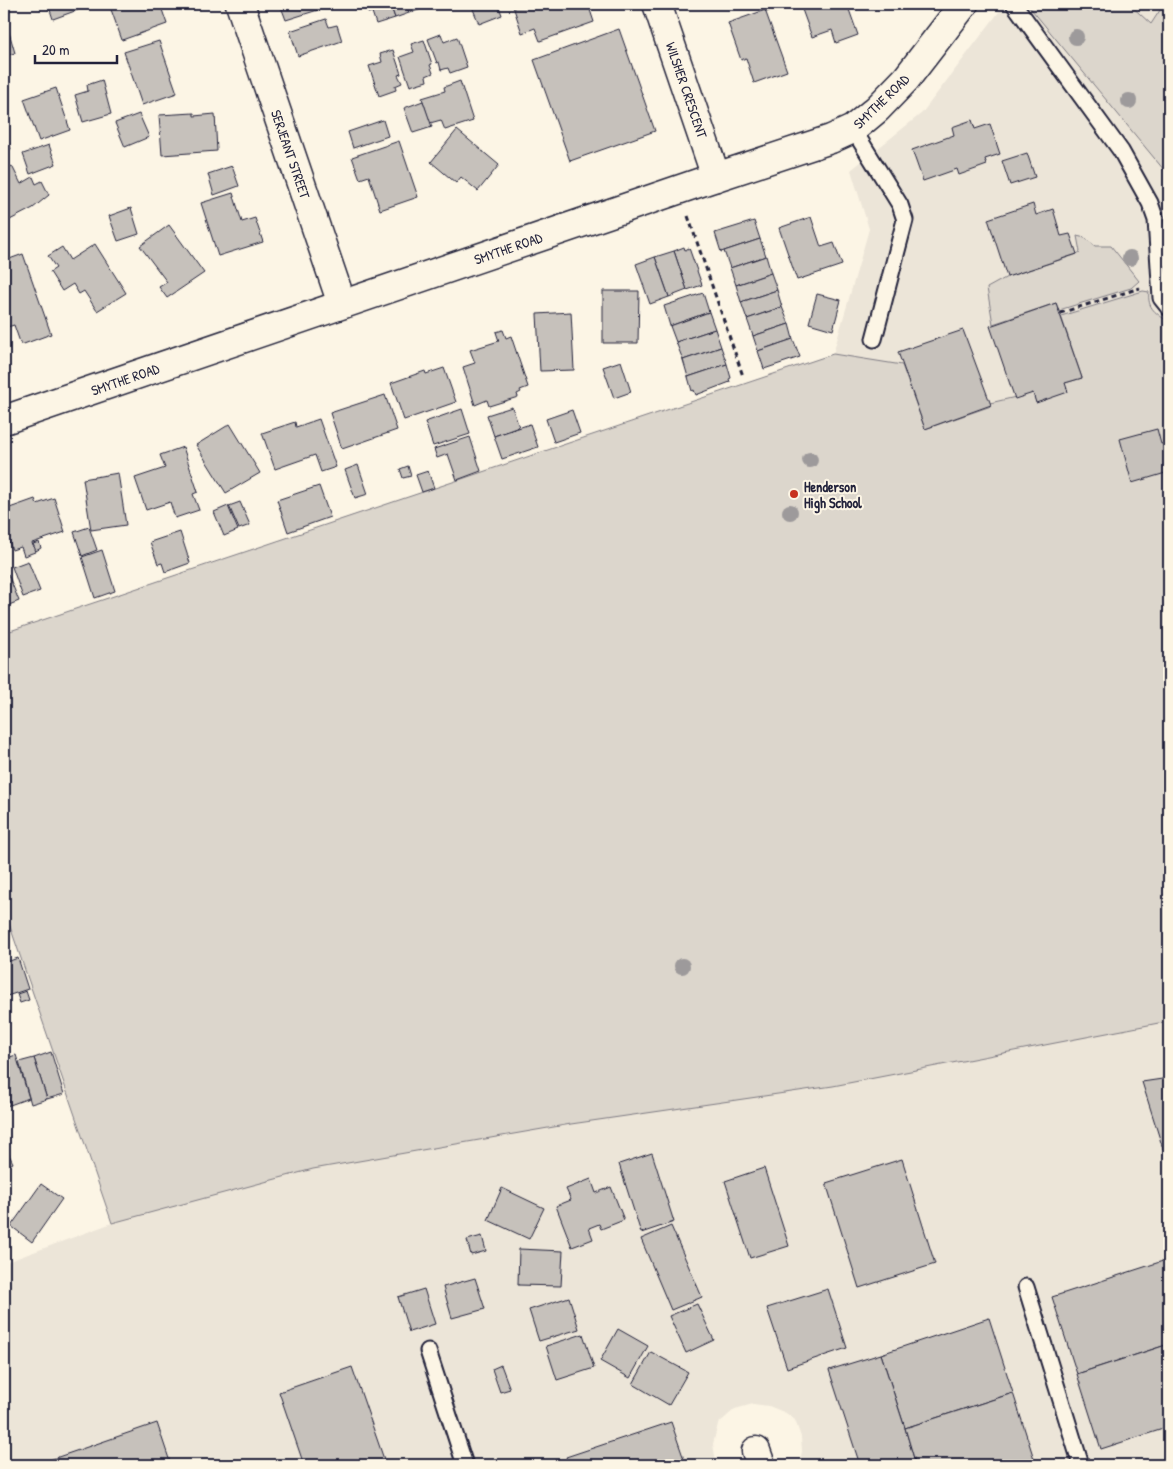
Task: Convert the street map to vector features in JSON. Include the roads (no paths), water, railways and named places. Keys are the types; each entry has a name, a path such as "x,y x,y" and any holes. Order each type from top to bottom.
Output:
{"street":[{"name":"SERJEANT STREET","path":"240,4 342,304"},
{"name":"WILSHER CRESCENT","path":"657,4 716,177"},
{"name":"SMYTHE ROAD","path":"4,420 831,139 853,129 878,108 906,79 964,4"}],"lane":[{"path":"1014,4 1120,151 1150,203 1156,220 1161,298 1169,308"},
{"path":"853,129 900,205 905,220 874,339"},
{"path":"1026,1287 1081,1465"},
{"path":"428,1351 465,1465"}],"place":[{"name":"Henderson High School","path":"794,494"}]}
